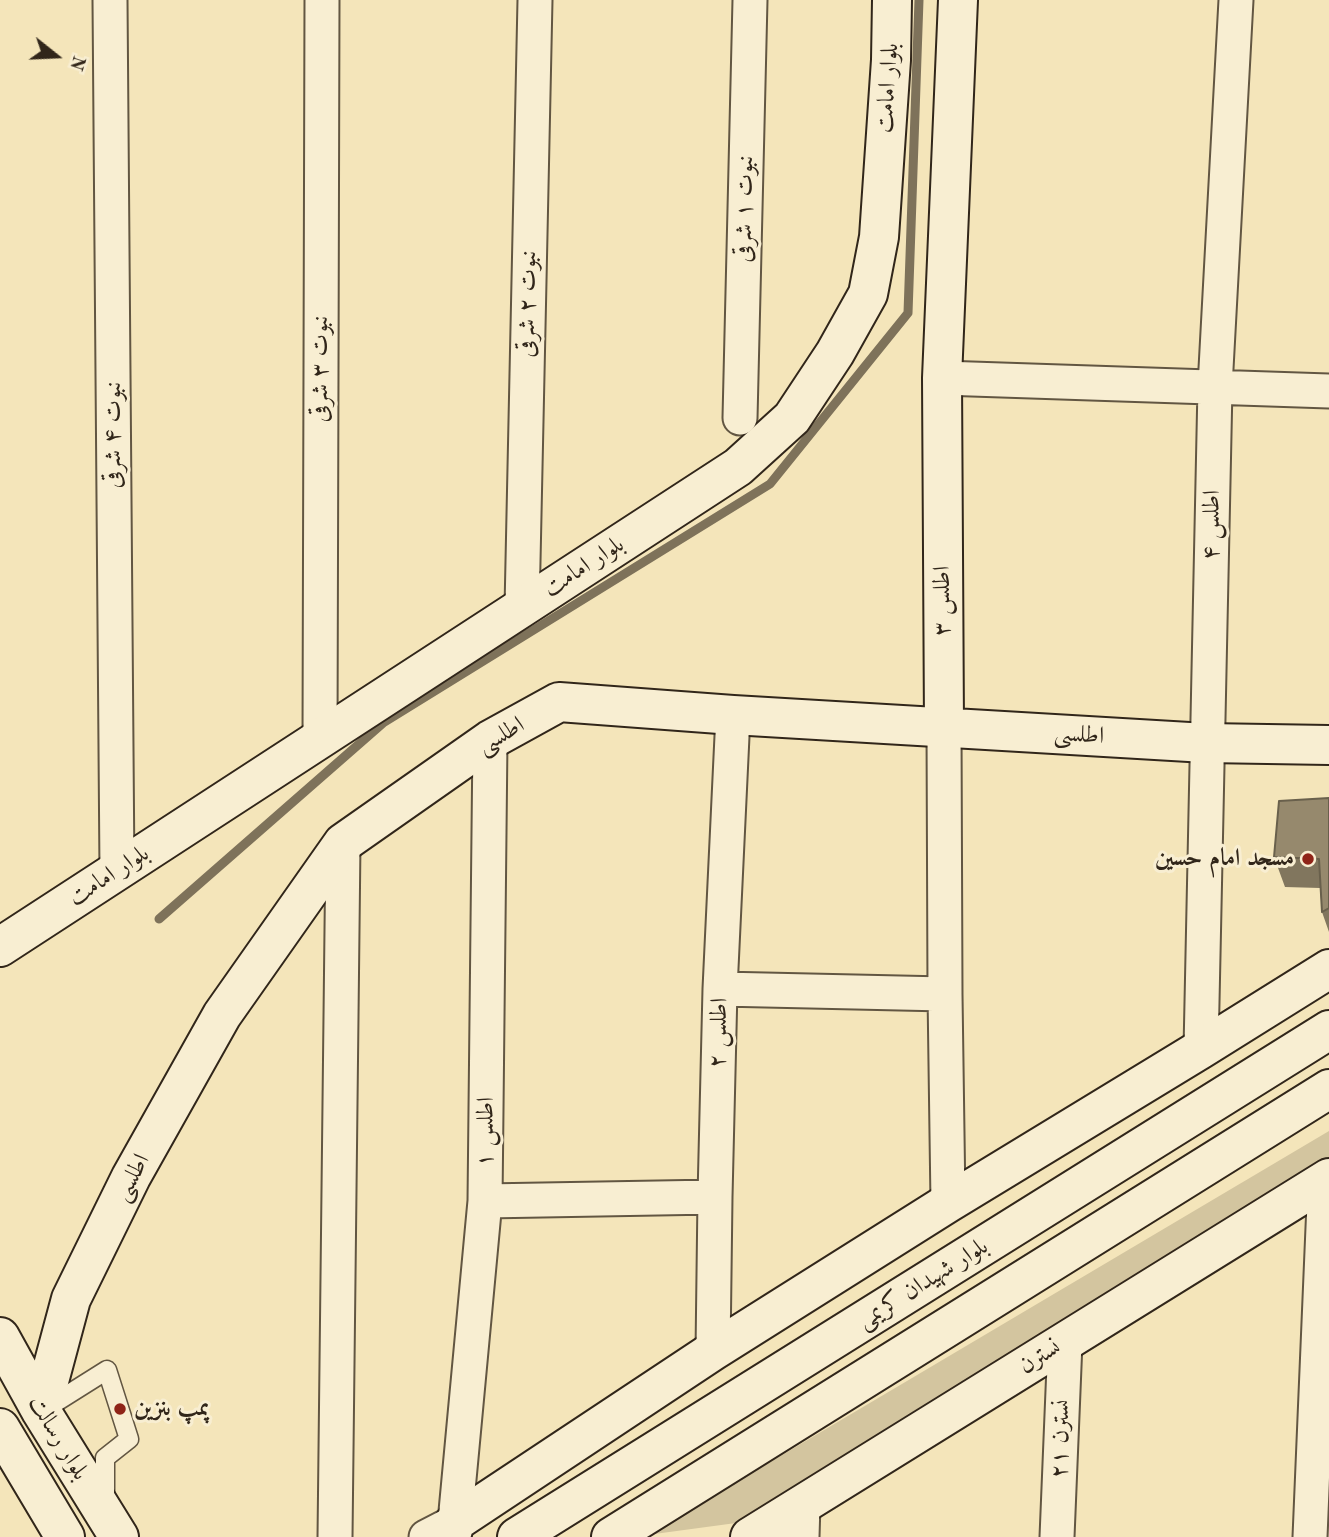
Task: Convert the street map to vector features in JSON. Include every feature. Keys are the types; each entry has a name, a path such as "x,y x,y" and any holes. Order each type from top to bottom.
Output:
{"street":[{"name":"نبوت ۴ شرقی","path":"110,0 117,871"},
{"name":"نبوت ۳ شرقی","path":"320,738 322,0"},
{"name":"نبوت ۲ شرقی","path":"522,608 535,0"},
{"name":"نبوت ۱ شرقی","path":"740,418 750,0"},
{"name":"بلوار امامت","path":"0,947 738,467 792,418 835,352 868,294 879,237 891,60 892,0"},
{"name":"اطلس ۳","path":"948,1203 942,378 958,0"},
{"name":"اطلس ۴","path":"1201,1049 1215,387 1236,0"},
{"path":"942,378 1329,391"},
{"name":"اطلسی","path":"41,1411 71,1298 131,1177 222,1014 343,843 490,740 559,702 1206,743 1329,745"},
{"name":"اطلس ۲","path":"713,1351 720,989 733,715"},
{"name":"اطلس ۱","path":"444,1532 485,1201 490,740"},
{"path":"335,1537 343,843"},
{"path":"444,1532 713,1351 1329,968"},
{"path":"720,989 945,993"},
{"name":"بلوار شهیدان کریمی","path":"517,1537 1329,1030"},
{"name":"بلوار شهیدان کریمی","path":"611,1537 1329,1089"},
{"path":"1310,1537 1327,1179"},
{"name":"نسترن","path":"747,1536 803,1520 1065,1342 1327,1179"},
{"path":"485,1201 715,1197"},
{"name":"بلوار رسالت","path":"0,1337 41,1411 112,1527"},
{"name":"نسترن ۲۱","path":"1057,1537 1065,1342"},
{"name":"بلوار رسالت","path":"0,1428 65,1537"}],"lane":[{"path":"41,1411 107,1370 129,1439 106,1458 112,1527"}],"shaded area":[{"path":"1329,1131 1329,1161 736,1523 647,1535"}],"building":[{"path":"1329,798 1329,908 1322,912 1319,859 1274,857 1279,801"}],"waterway":[{"path":"159,919 383,723 770,484 908,313 919,0"}],"place":[{"name":"مسجد امام حسین","path":"1308,859"},
{"name":"پمپ بنزین","path":"120,1409"}]}
